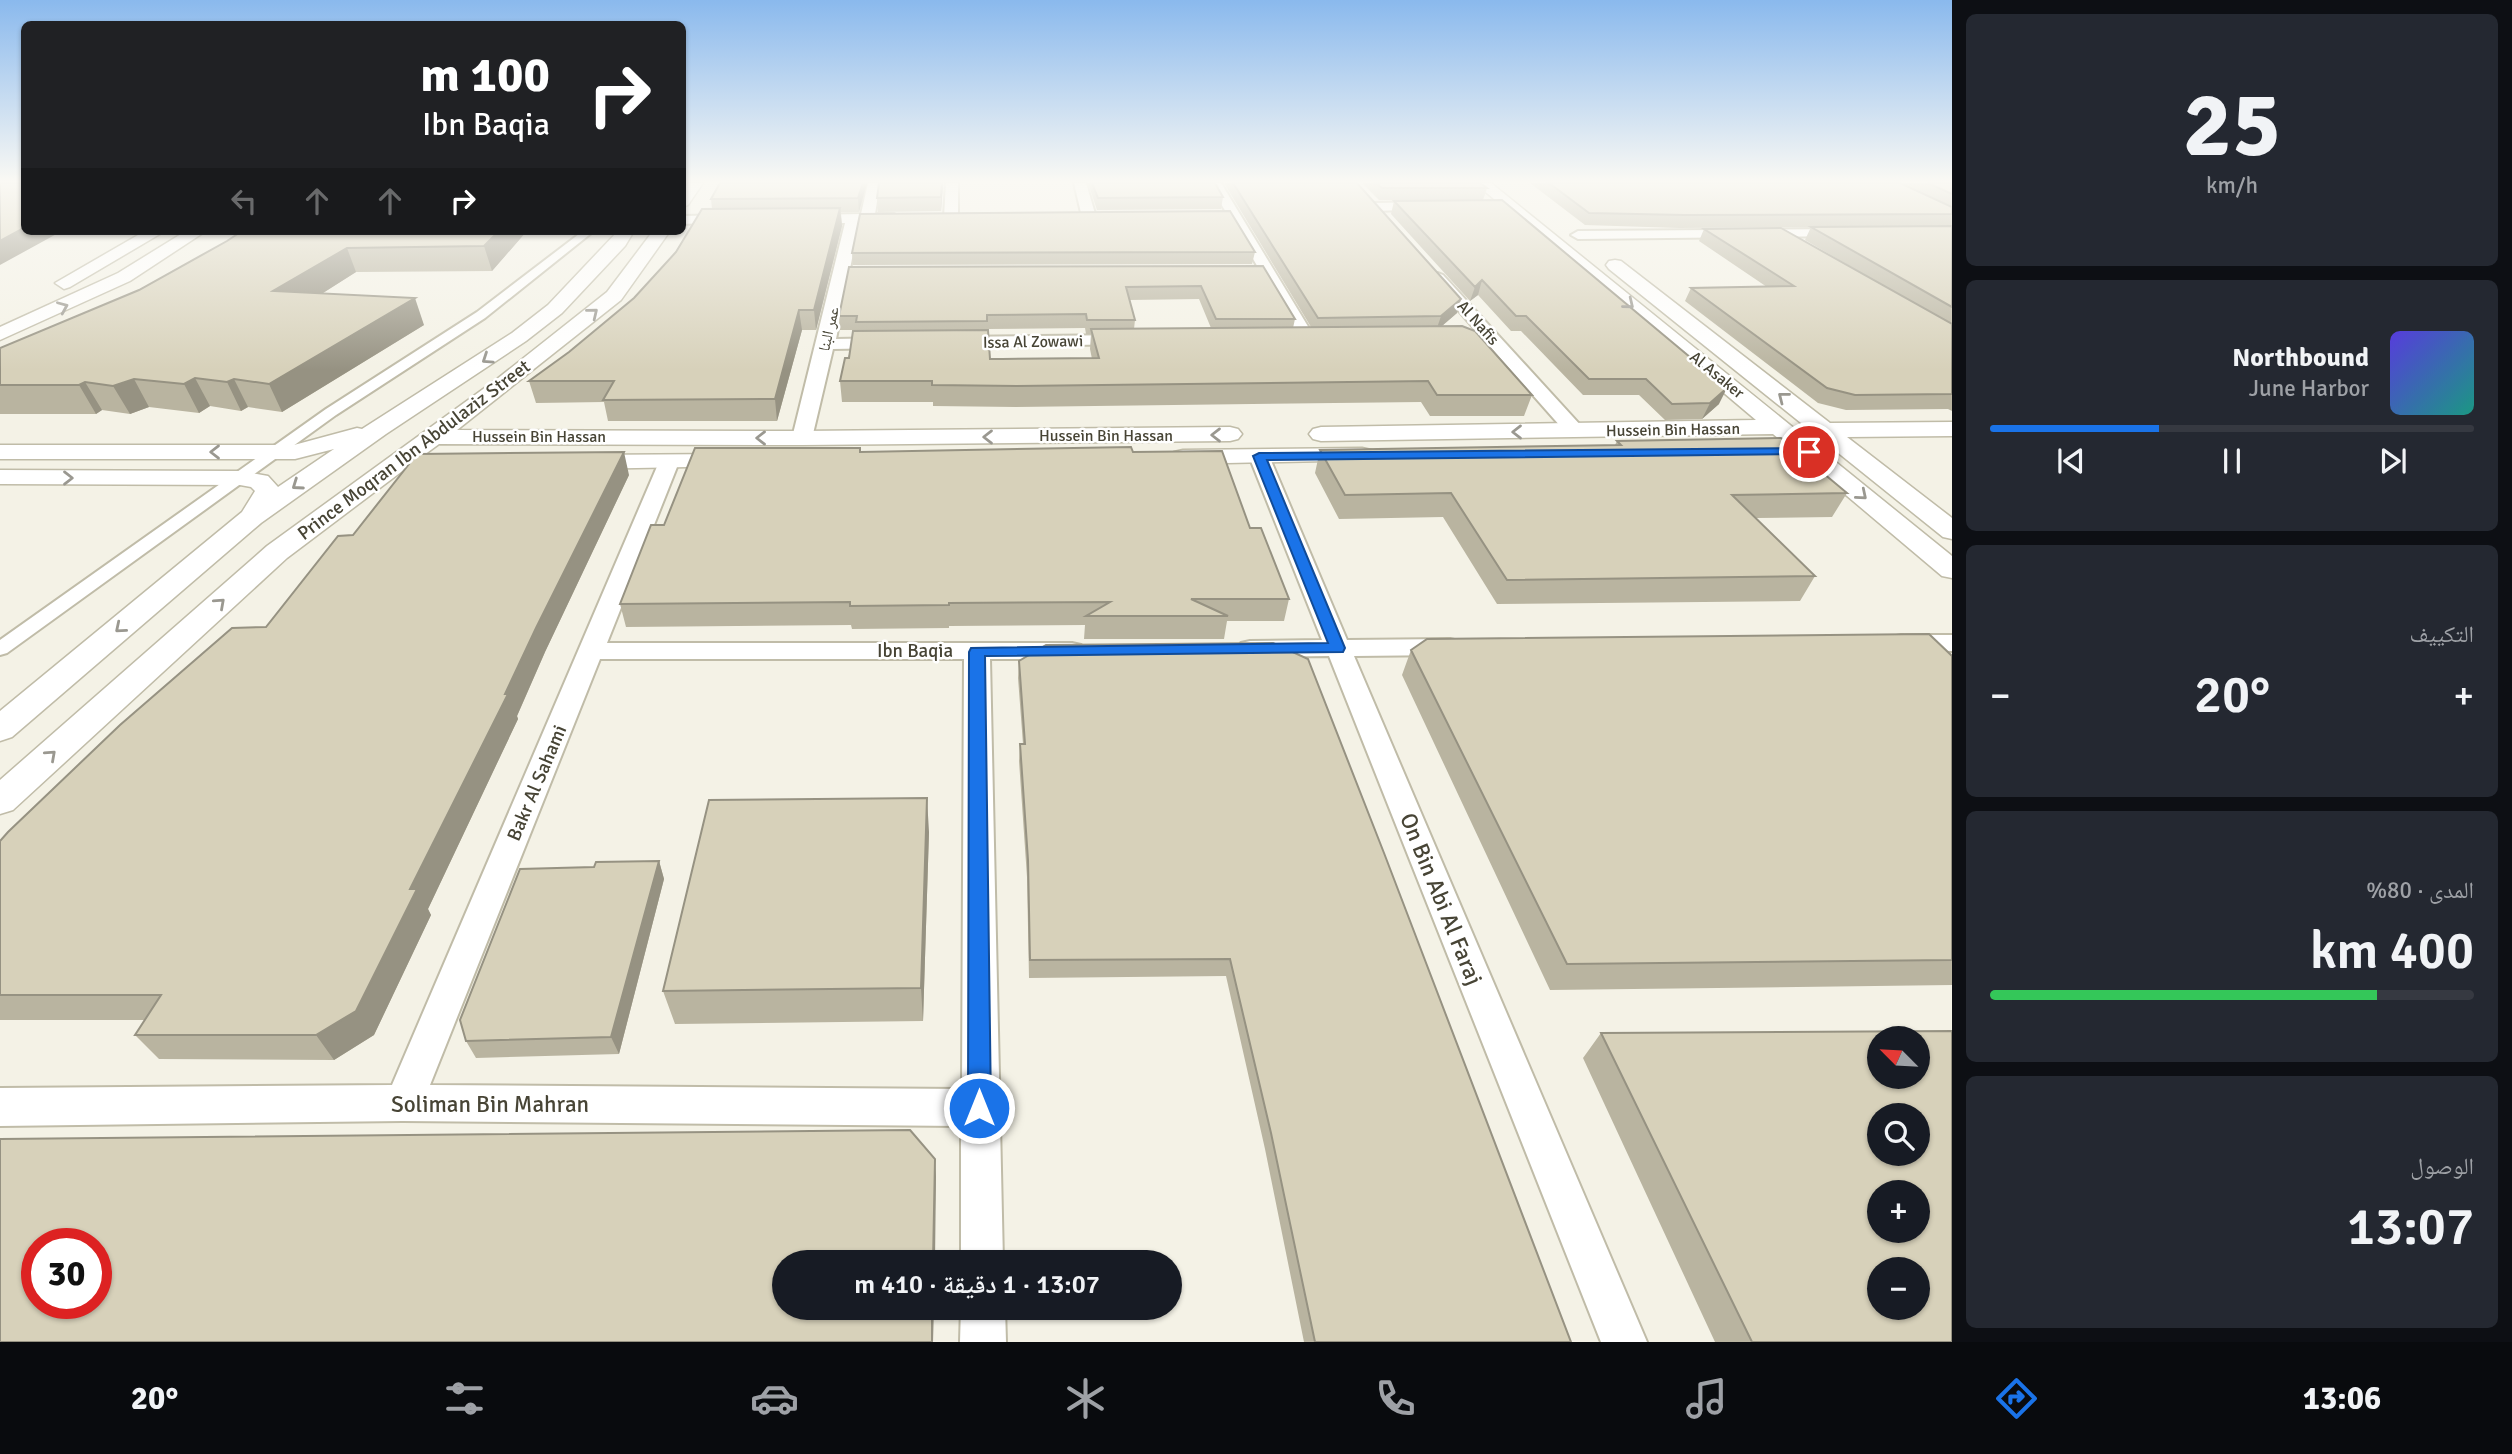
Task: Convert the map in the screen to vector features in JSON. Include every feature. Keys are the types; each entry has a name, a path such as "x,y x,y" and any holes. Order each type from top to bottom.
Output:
{"street":[{"path":"45,292 94,269 133,246"},
{"path":"0,334 124,277 174,246"},
{"path":"0,649 275,452 481,315 570,246"},
{"name":"Prince Moqran Ibn Abdulaziz Street","path":"0,729 252,517 379,429 513,342 555,309 616,246"},
{"name":"Prince Moqran Ibn Abdulaziz Street","path":"0,801 277,552 552,346 614,296 651,246"},
{"name":"عمر البنا","path":"802,438 851,246"},
{"path":"1245,246 1260,271 1313,338 1280,338"},
{"name":"Al Asaker","path":"1558,246 1952,569"},
{"name":"Al Asaker","path":"1591,246 1952,531"},
{"name":"Al Nafis","path":"1429,267 1576,432"},
{"path":"842,273 897,273"},
{"path":"1425,338 1491,338"},
{"name":"Issa Al Zowawi","path":"934,343 1148,340"},
{"path":"513,342 552,346"},
{"path":"826,344 907,343"},
{"name":"Hussein Bin Hassan","path":"432,437 802,438 1576,432 1781,427"},
{"path":"0,452 295,452 379,429"},
{"path":"1825,430 1952,429"},
{"path":"1904,430 1888,436 1899,445 1943,451"},
{"path":"1853,453 1943,451"},
{"name":"Hussein Bin Hassan","path":"1741,452 1809,452"},
{"name":"Hussein Bin Hassan","path":"561,462 1589,453"},
{"name":"On Bin Abi Al Faraj","path":"1259,456 1624,1342"},
{"name":"Hussein Bin Hassan","path":"397,462 479,462"},
{"name":"Bakr Al Sahami","path":"403,1103 593,651 669,462"},
{"path":"0,477 240,478 258,481 268,490 252,517"},
{"path":"1881,643 1952,643"},
{"path":"1226,649 1477,647"},
{"name":"Ibn Baqia","path":"593,651 1101,650"},
{"path":"977,652 982,1250"},
{"name":"Soliman Bin Mahran","path":"0,1107 403,1103 979,1108"},
{"path":"983,1320 983,1342"}],"building":[{"path":"219,246 484,246 347,248 273,291 415,298 269,384 234,379 227,382 195,378 184,384 134,379 113,386 85,382 79,385 0,385 0,348 139,290"},
{"path":"680,246 830,246 814,310 799,310 775,399 603,400 614,381 529,381 634,298"},
{"path":"854,246 1251,246 1255,252 852,253"},
{"path":"1272,246 1413,246 1461,299 1441,316 1318,318"},
{"path":"1436,246 1557,246 1727,388 1710,403 1672,404 1646,379 1589,379 1526,316 1516,316 1482,280 1475,287"},
{"path":"1730,246 1812,246 1952,324 1952,394 1855,395 1827,388 1691,288 1794,286"},
{"path":"1844,246 1952,246 1952,307"},
{"path":"1263,266 1295,319 1216,319 1201,286 1126,287 1135,320 1087,320 1086,314 987,315 987,321 856,322 857,316 839,316 849,267"},
{"path":"1462,326 1475,331 1532,395 1437,395 1428,381 1017,386 932,385 932,381 840,381 845,358 849,358 853,331 988,330 990,359 1002,359 1099,358 1091,329"},
{"path":"1781,438 1847,493 1732,495 1815,576 1507,580 1451,493 1345,495 1320,450 1621,445 1617,441"},
{"path":"1131,447 1133,452 1222,451 1250,528 1261,528 1289,599 1191,599 1228,616 1086,616 1110,602 850,606 850,602 620,604 651,525 664,525 695,448 860,448 860,452"},
{"path":"624,452 536,628 505,694 508,694 410,889 417,889 356,1011 316,1035 135,1035 161,995 0,995 0,841 120,725 232,628 266,627 338,536 353,535 417,454"},
{"path":"1929,634 1952,656 1952,960 1567,964 1411,650 1427,639"},
{"path":"1273,643 1308,659 1571,1342 1315,1342 1271,1133 1230,959 1030,960 1028,860 1020,744 1025,744 1019,661 1046,645"},
{"path":"927,798 921,988 663,991 709,800"},
{"path":"659,861 611,1037 466,1041 460,1020 520,869 594,867 596,862"},
{"path":"1867,1031 1867,1089 1930,1089 1930,1031 1952,1031 1952,1342 1752,1342 1601,1033"},
{"path":"910,1130 935,1159 933,1250 772,1250 772,1320 932,1320 932,1342 0,1342 0,1139"}],"route":[{"path":"979,1108 977,652 1337,648 1259,456 1809,452"}]}
